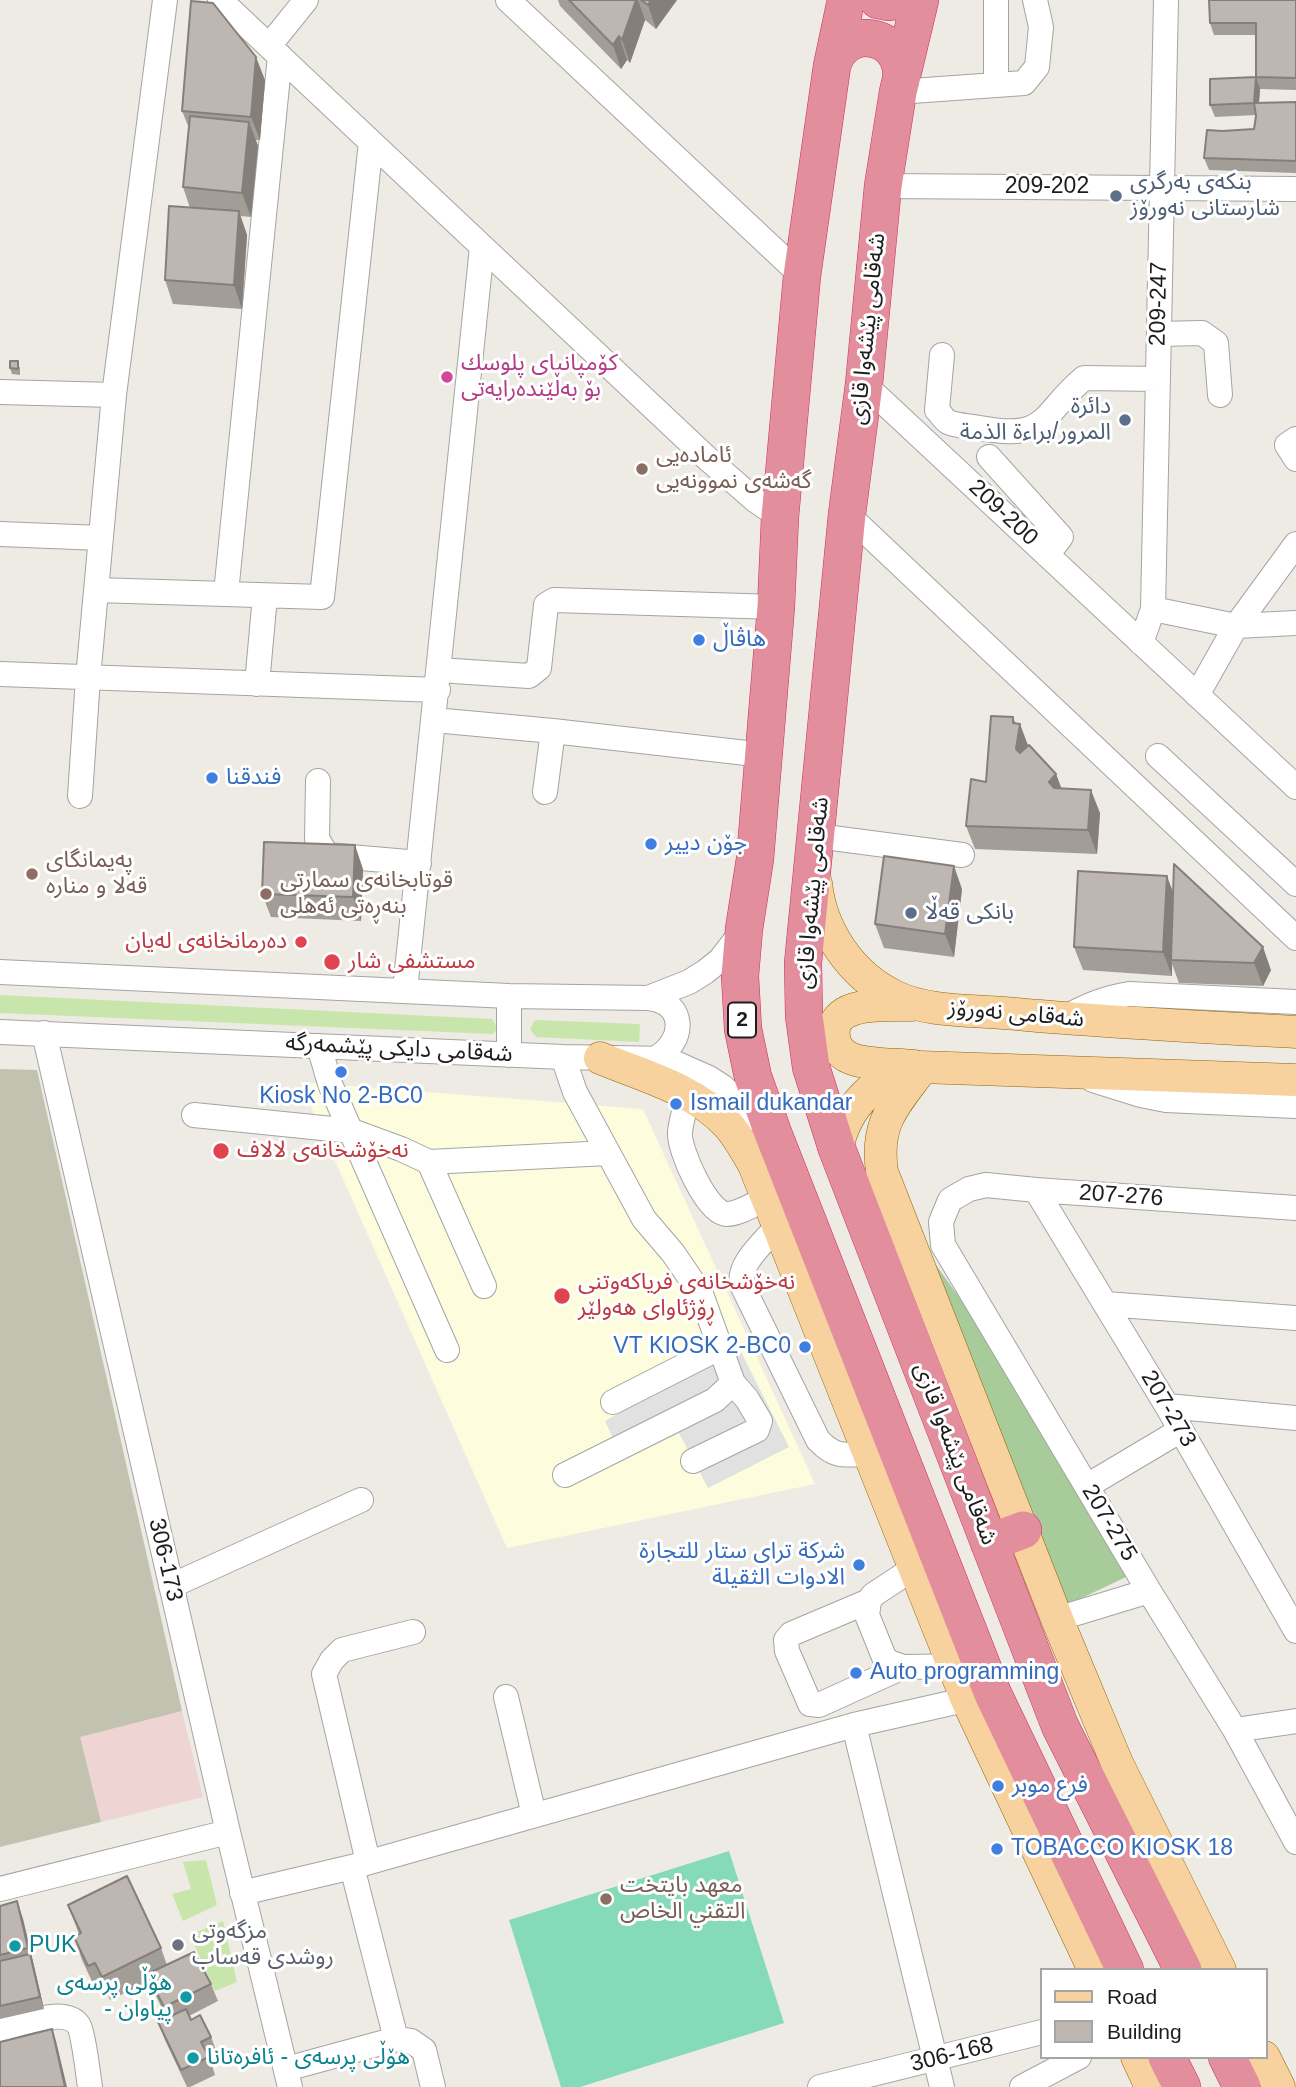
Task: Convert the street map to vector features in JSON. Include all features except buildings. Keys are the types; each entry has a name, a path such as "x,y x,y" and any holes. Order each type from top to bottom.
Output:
{"highway":[{"name":"2","path":"846,0 832,66 802,276 780,517 776,607 755,859 740,976 743,1029 753,1077 773,1133 780,1203 927,1559 974,1681 1124,1968"},
{"path":"878,0 902,0"},
{"name":"شەقامی پێشەوا قازی","path":"920,0 899,86 883,186 864,384 847,514 816,853 803,963 804,1016 811,1067 837,1149 1060,1726 1182,1968"},
{"path":"832,66 840,50 849,43 859,39 876,39 891,48 898,57 901,68 899,86"},
{"path":"989,1543 1023,1530"},
{"path":"1168,2059 1182,2087"},
{"path":"1228,2059 1242,2087"}],"main road":[{"name":"شەقامی نەورۆز","path":"816,853 817,895 824,920 836,944 871,982 917,1005 1063,1019 1296,1032"},
{"path":"917,1005 857,1007 848,1010 836,1022 834,1039 843,1054 855,1060 921,1067 1296,1080"},
{"path":"600,1058 688,1095 717,1114 729,1126 780,1203 870,1454 927,1559"},
{"path":"837,1149 848,1117 869,1090 888,1077 921,1067"},
{"path":"921,1067 882,1127 878,1150 882,1172 1057,1619 1117,1763 1219,1968"},
{"path":"974,1681 1093,1968"},
{"path":"1138,2059 1152,2087"},
{"path":"1265,2059 1279,2087"}],"street":[{"path":"80,796 114,395 166,0"},
{"path":"220,0 731,481 780,517"},
{"path":"226,593 274,51 306,0"},
{"path":"508,0 802,276"},
{"path":"996,0 996,85"},
{"path":"899,86 1024,83 1037,67 1041,27 1035,0"},
{"name":"209-247","path":"1142,643 1153,609 1166,0"},
{"path":"96,590 323,597 370,142"},
{"name":"209-202","path":"883,186 1296,189"},
{"path":"405,990 482,247"},
{"path":"1159,334 1202,332 1216,343 1220,395"},
{"path":"942,355 937,410 948,422 1003,432 1031,430 1052,414 1070,389 1084,377 1158,379"},
{"name":"209-200","path":"864,384 1296,787"},
{"path":"0,392 114,395"},
{"path":"1296,439 1287,445 1296,459"},
{"path":"989,457 1061,537 1048,555"},
{"path":"847,514 1296,938"},
{"path":"0,534 102,538"},
{"path":"1197,695 1236,626 1296,544"},
{"path":"257,684 265,596"},
{"path":"0,674 257,684 529,676 539,668 546,605 554,600 776,607"},
{"path":"1153,609 1236,626 1296,623"},
{"path":"435,720 764,755"},
{"path":"545,792 553,731"},
{"path":"1158,756 1296,884"},
{"path":"318,781 317,839 327,855 419,863"},
{"path":"816,853 962,855"},
{"path":"648,998 689,982 705,972 727,952 744,929"},
{"path":"0,972 509,996 656,999 667,1004 677,1022 674,1043 664,1054 654,1059"},
{"path":"1063,1019 1083,1006 1129,994 1296,1002"},
{"path":"509,996 509,1055"},
{"name":"شەقامی دایکی پێشمەرگە","path":"0,1031 509,1055 666,1059 681,1064 723,1087 773,1133"},
{"name":"306-173","path":"44,1033 242,1893 289,2082"},
{"path":"319,1046 330,1084 447,1350"},
{"path":"563,1057 575,1092 644,1219 673,1253 701,1294 733,1383 747,1399 760,1421 757,1430 693,1461"},
{"path":"1073,1071 1116,1088 1166,1100 1296,1106"},
{"path":"688,1095 679,1135 692,1173 714,1209 724,1215 780,1203"},
{"path":"194,1115 352,1131 429,1162 608,1153"},
{"path":"429,1162 484,1286"},
{"name":"207-276","path":"950,1200 970,1189 986,1185 1296,1208"},
{"name":"207-273","path":"1036,1190 1167,1406 1296,1631"},
{"name":"207-275","path":"950,1200 941,1222 943,1245 1235,1730 1295,1838"},
{"path":"780,1203 743,1268 740,1278 742,1285 818,1440 826,1449 837,1455 870,1454"},
{"path":"1105,1304 1296,1318"},
{"path":"613,1402 719,1348"},
{"path":"565,1475 715,1400 733,1383"},
{"path":"1167,1406 1294,1420"},
{"path":"1087,1486 1181,1430"},
{"path":"171,1586 361,1500"},
{"path":"927,1559 873,1595 869,1601 867,1615 884,1657 890,1662 974,1681"},
{"path":"1057,1619 1149,1591"},
{"path":"820,1735 814,1706 810,1704 787,1651 786,1640 791,1634 869,1601"},
{"path":"396,2039 324,1674 342,1650 413,1632"},
{"path":"814,1706 903,1667"},
{"path":"242,1893 360,1865 820,1735 974,1681"},
{"path":"506,1698 534,1815"},
{"path":"1235,1730 1296,1721"},
{"path":"854,1725 942,2087"},
{"path":"0,1889 228,1832"},
{"path":"0,2029 55,2016 70,2017 79,2027 90,2087"},
{"name":"306-168","path":"820,2087 1040,2033"},
{"path":"289,2082 396,2039 411,2041 424,2050 433,2087"},
{"path":"1022,2087 1071,2070"}],"shaded area":[{"path":"0,1069 37,1070 182,1711 80,1737 101,1822 0,1847"},
{"name":"نەخۆشخانەی فریاکەوتنی ڕۆژئاوای هەولێر","path":"300,1082 643,1109 815,1484 507,1548"},
{"path":"733,1336 789,1447 708,1488 679,1433 623,1460 605,1421 626,1409 616,1386"},
{"path":"182,1711 203,1797 101,1822 79,1737"}],"green space":[{"path":"0,995 492,1019 498,1028 493,1034 0,1013"},
{"path":"535,1020 640,1024 639,1042 536,1037 530,1029"},
{"path":"930,1257 981,1327 1128,1576 1065,1606"},
{"path":"729,1851 784,2023 580,2087 561,2087 509,1920"},
{"path":"206,1860 217,1905 183,1921 172,1894 191,1889 183,1862"},
{"path":"223,1921 237,1982 215,1991 190,1935"}],"place":[{"name":"بنکەی بەرگری شارستانی نەورۆز","path":"1116,196"},
{"name":"کۆمپانیای پلوسك بۆ بەڵێندەرایەتی","path":"447,377"},
{"name":"دائرة المرور/براءة الذمة","path":"1125,420"},
{"name":"ئامادەیی گەشەی نموونەیی","path":"642,469"},
{"name":"هاڤاڵ","path":"699,640"},
{"name":"فندقنا","path":"212,778"},
{"name":"جۆن دییر","path":"651,844"},
{"name":"پەیمانگای قەلا و منارە","path":"32,874"},
{"name":"قوتابخانەی سمارتی بنەڕەتی ئەهلی","path":"266,894"},
{"name":"بانکی قەڵا","path":"911,913"},
{"name":"دەرمانخانەی لەیان","path":"301,942"},
{"name":"مستشفى شار","path":"332,962"},
{"name":"Kiosk No 2-BC0","path":"341,1072"},
{"name":"Ismail dukandar","path":"676,1104"},
{"name":"نەخۆشخانەی لالاف","path":"221,1151"},
{"name":"نەخۆشخانەی فریاکەوتنی ڕۆژئاوای هەولێر","path":"562,1296"},
{"name":"VT KIOSK 2-BC0","path":"805,1347"},
{"name":"شركة ترای ستار للتجارة الادوات الثقيلة","path":"859,1565"},
{"name":"Auto programming","path":"856,1673"},
{"name":"فرع موبر","path":"998,1786"},
{"name":"TOBACCO KIOSK 18","path":"997,1849"},
{"name":"معهد بايتخت التقني الخاص","path":"606,1899"},
{"name":"مزگەوتی روشدی قەساب","path":"178,1945"},
{"name":"PUK","path":"15,1946"},
{"name":"هۆڵی پرسەی - پیاوان","path":"186,1997"},
{"name":"هۆڵی پرسەی - ئافرەتانا","path":"193,2058"}]}
